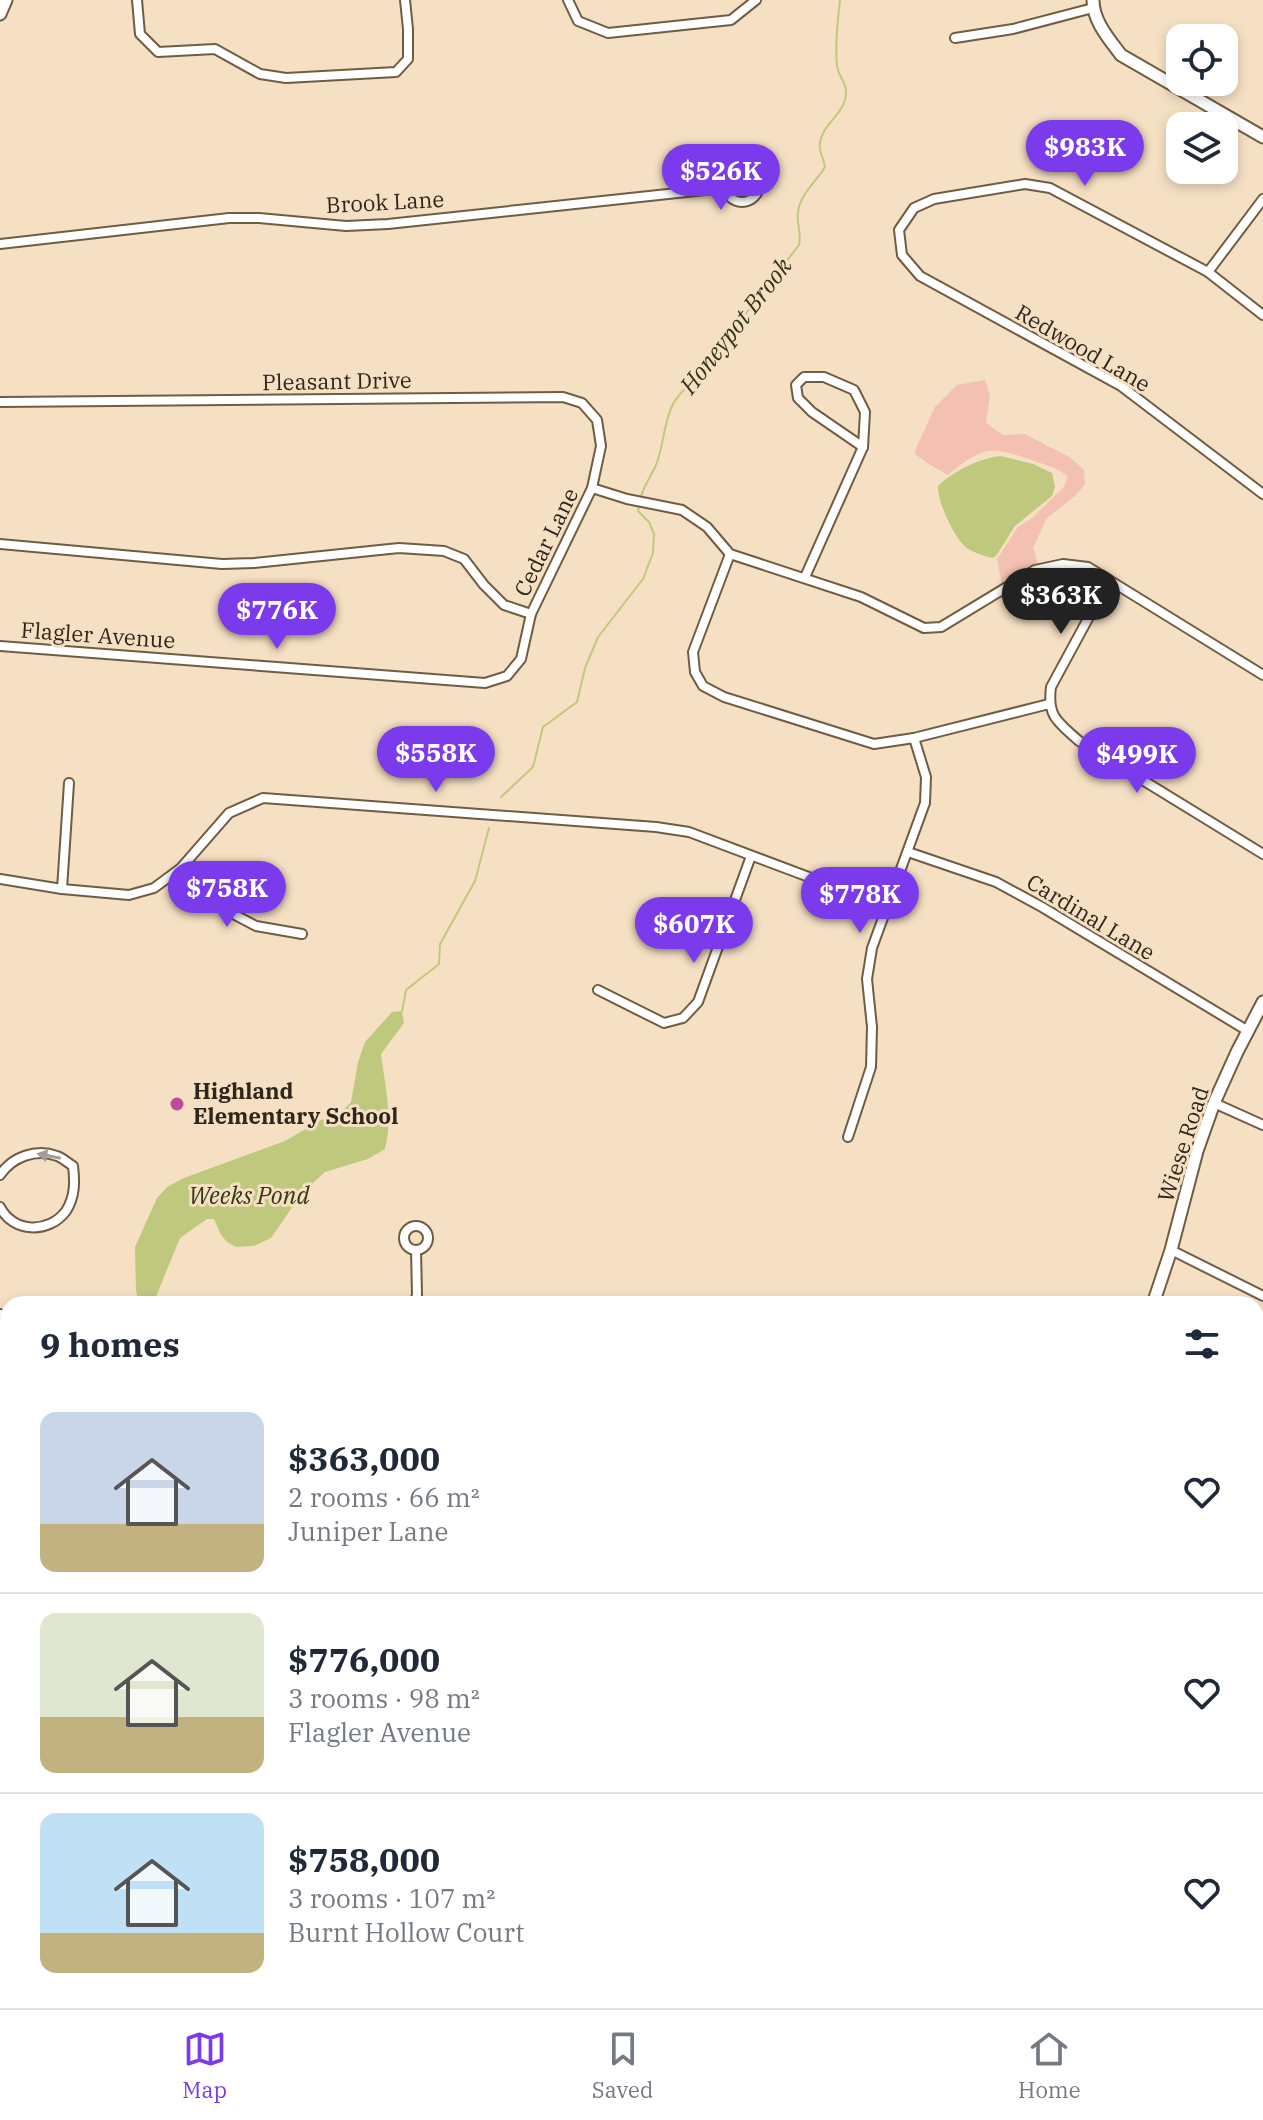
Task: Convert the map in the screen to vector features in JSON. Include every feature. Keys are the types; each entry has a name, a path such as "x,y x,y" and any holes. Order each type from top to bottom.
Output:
{"street":[{"path":"0,14 6,0"},
{"path":"137,0 140,34 158,52 215,49 260,74 286,78 396,72 408,59 405,0"},
{"path":"568,0 578,21 608,33 731,20 756,0"},
{"path":"955,38 1013,29 1093,4 1105,34 1121,55 1263,137"},
{"name":"Brook Lane","path":"741,168 756,176 759,187 754,197 745,203 729,198 724,188 727,176 741,168"},
{"name":"Redwood Lane","path":"1208,272 1050,188 1025,184 934,199 914,208 899,230 902,255 920,276 1121,386 1263,494"},
{"name":"Brook Lane","path":"0,244 229,218 346,226 388,224 724,188"},
{"path":"1263,199 1208,272 1263,315"},
{"path":"805,577 863,447 865,412 854,390 824,377 804,377 796,385 798,398 812,412 863,447"},
{"name":"Pleasant Drive","path":"0,402 563,397 582,403 597,420 601,446 592,488"},
{"name":"Cedar Lane","path":"0,544 222,564 399,548 444,551 464,559 504,605 531,614 592,488 682,510 707,527 730,554"},
{"path":"1049,704 914,738 874,744 724,697 703,686 695,672 693,652 730,554 861,597 924,628 941,627 1035,570 1063,564 1088,567 1263,675"},
{"path":"1109,580 1051,687 1049,704 1054,718 1079,741 1263,854"},
{"name":"Flagler Avenue","path":"0,646 485,683 507,676 521,659 531,614"},
{"path":"848,1137 871,1067 872,1027 867,979 872,948 925,803 926,777 914,738"},
{"path":"62,889 69,783"},
{"path":"0,879 129,895 154,888 181,868 229,813 263,798 689,832 886,906"},
{"name":"Cardinal Lane","path":"908,852 996,882 1248,1031"},
{"path":"598,990 664,1023 683,1018 698,1002 751,856"},
{"path":"181,868 218,906 256,926 302,934"},
{"name":"Wiese Road","path":"1156,1296 1214,1103 1263,1002"},
{"path":"1214,1103 1263,1125"},
{"path":"0,1175 12,1162 25,1155 42,1153 59,1156 73,1166 75,1180 67,1210 43,1227 28,1228 14,1223 0,1207"},
{"path":"416,1250 417,1296"},
{"path":"1171,1250 1263,1296"}],"shaded area":[{"path":"985,380 990,396 986,423 1003,435 1025,434 1071,458 1084,470 1085,484 1047,518 1033,548 1038,564 1002,585 997,559 1018,527 1031,519 1063,488 1068,477 1048,465 998,451 980,453 948,475 914,453 935,407 957,385"}],"water":[{"path":"1001,456 1033,464 1052,473 1055,487 1052,496 1015,526 992,558 963,544 944,510 938,486 967,466"},
{"name":"Weeks Pond","path":"402,1011 404,1023 381,1054 388,1113 385,1149 368,1159 325,1172 302,1193 271,1238 254,1246 236,1247 227,1242 214,1219 207,1219 180,1238 156,1296 137,1296 135,1247 157,1198 167,1187 184,1178 285,1141 321,1120 340,1114 351,1102 365,1042 392,1012"}],"waterway":[{"name":"Honeypot Brook","path":"640,500 659,458 673,404 704,369 799,245 799,206 825,167 820,149 822,136 845,100 845,87 836,55 840,0"},
{"name":"Honeypot Brook","path":"501,797 533,767 543,727 577,702 585,668 598,637 643,579 653,553 654,534 649,522 638,511 639,506"},
{"name":"Honeypot Brook","path":"402,1011 406,990 439,964 440,944 475,881 489,828"}],"place":[{"name":"Highland Elementary School","path":"177,1104"}]}
